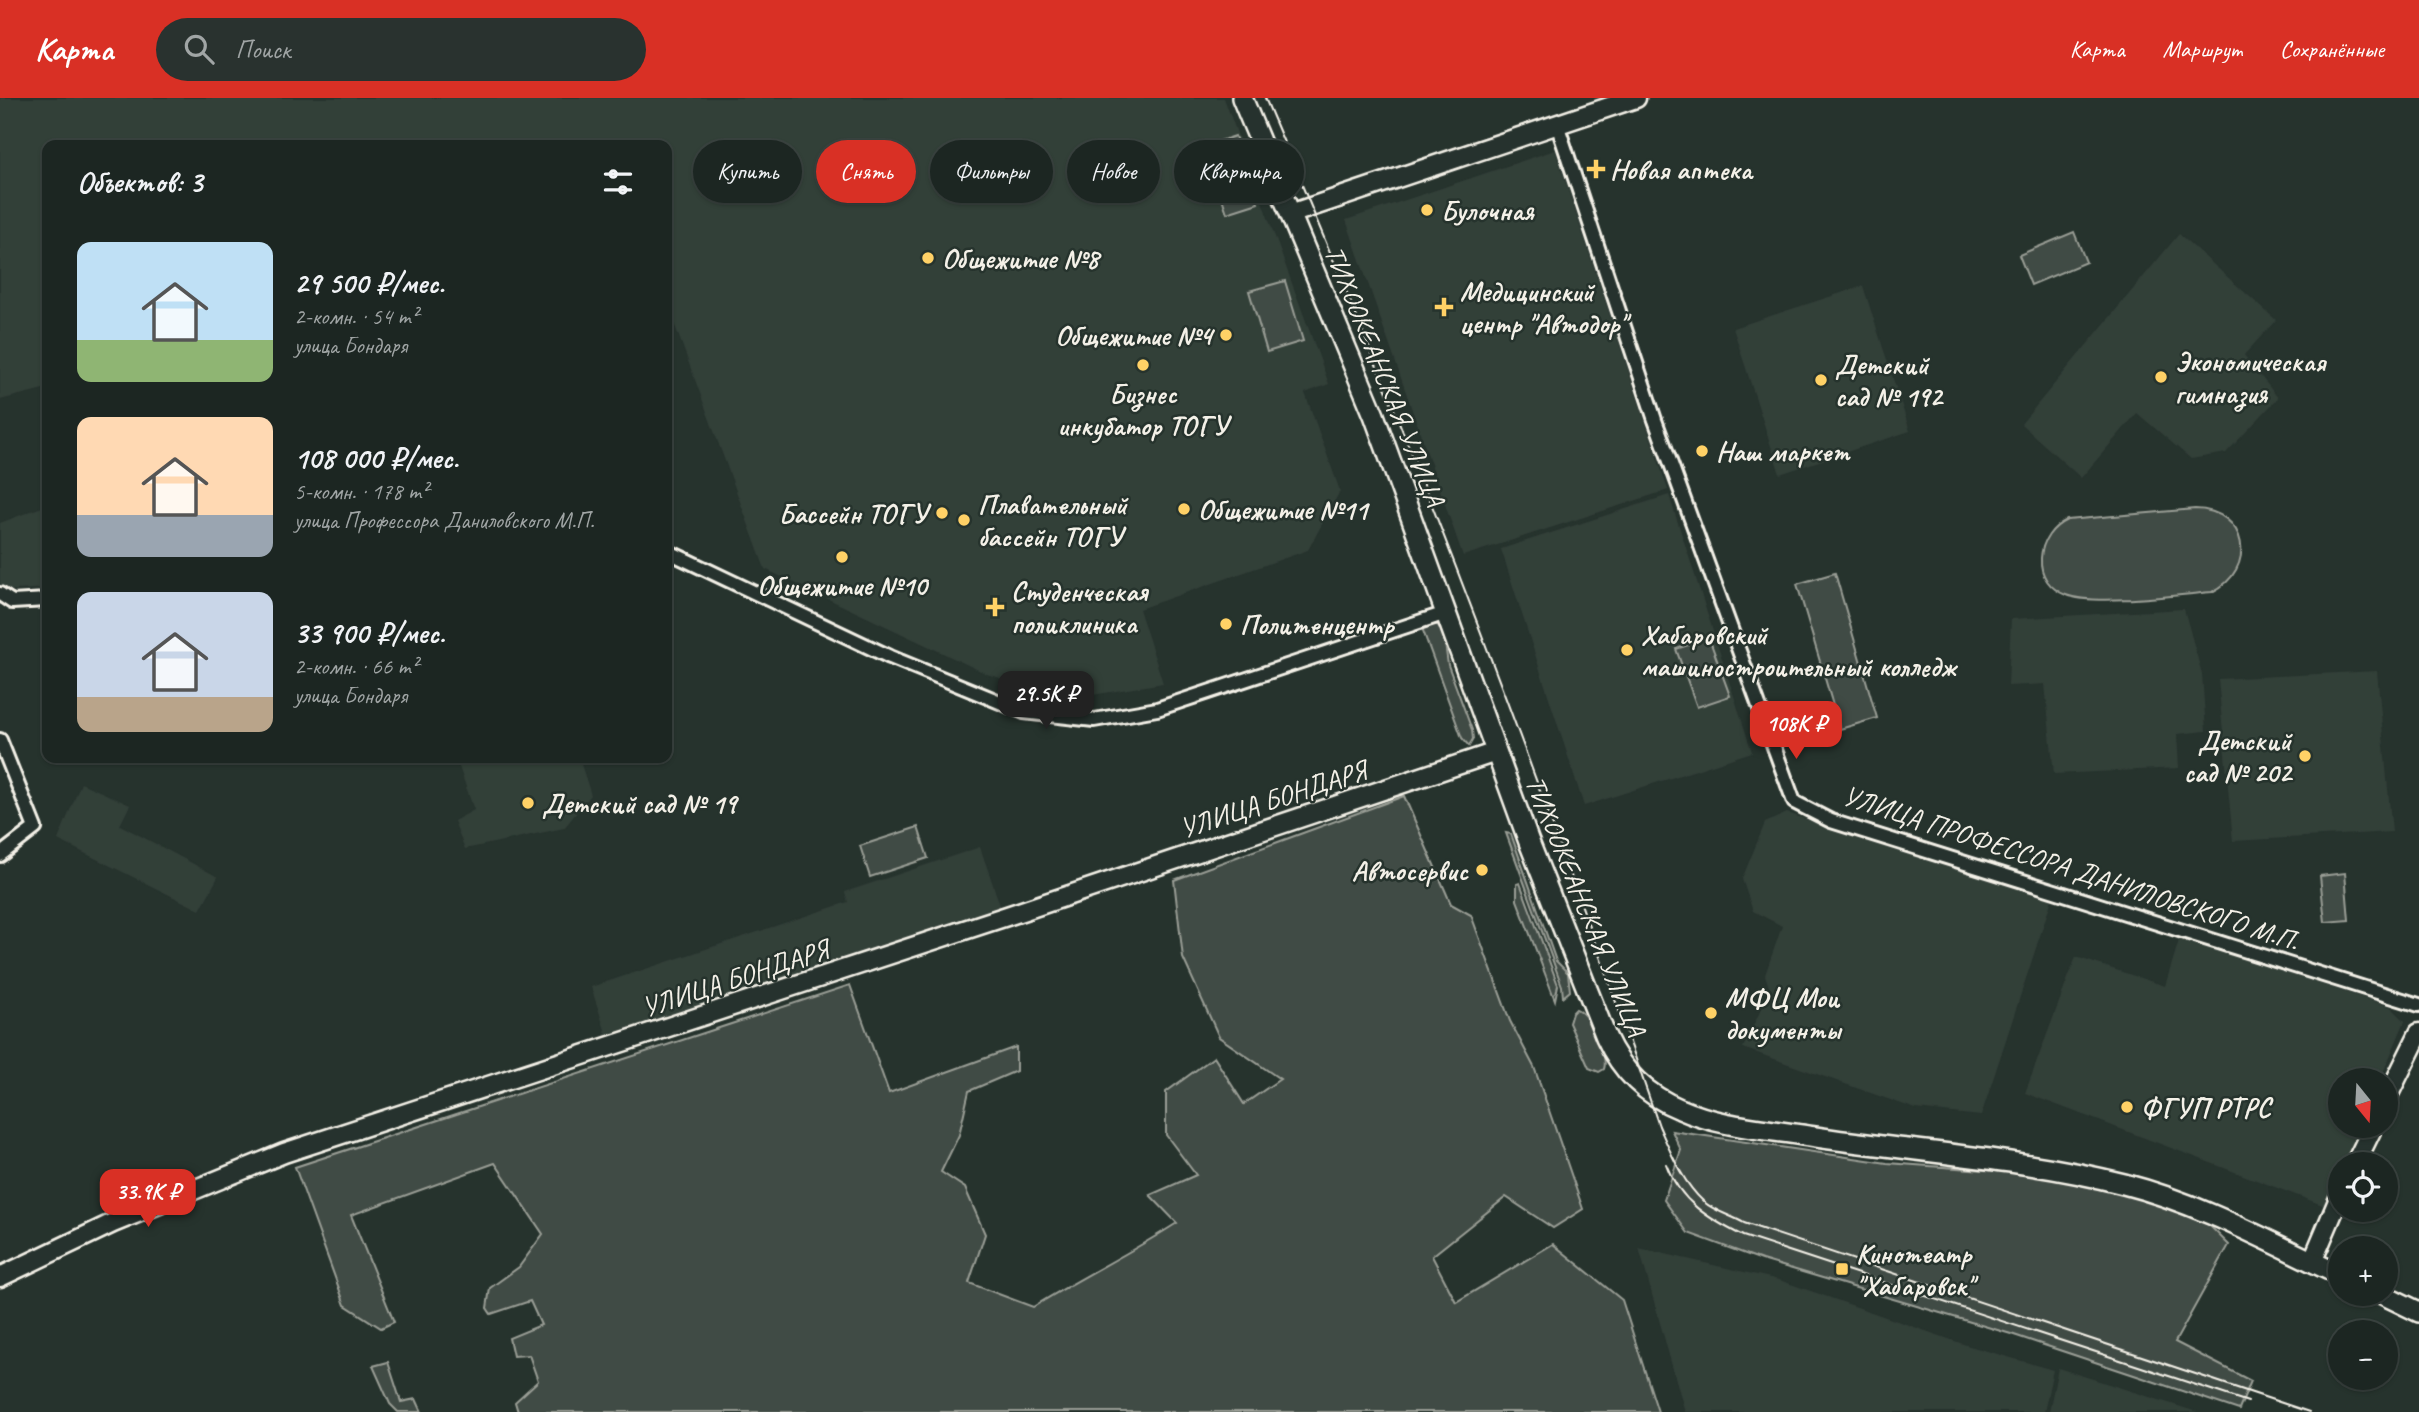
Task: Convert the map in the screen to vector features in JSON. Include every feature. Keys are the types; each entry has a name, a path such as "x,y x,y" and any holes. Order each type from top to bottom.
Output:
{"main road":[{"name":"ТИХООКЕАНСКАЯ УЛИЦА","path":"1242,98 1374,415 1496,752 1605,1037 1623,1066 1658,1098 1680,1110 1735,1125 2057,1169 2127,1185 2207,1214 2328,1269"},
{"path":"1290,214 1636,98"},
{"name":"УЛИЦА БОНДАРЯ","path":"0,1277 113,1223 284,1153 983,924 1496,752"},
{"path":"2398,1076 2419,1033"},
{"path":"2312,1262 2329,1222"},
{"path":"2398,1302 2419,1312"}],"street":[{"name":"УЛИЦА ПРОФЕССОРА ДАНИЛОВСКОГО М.П.","path":"1557,124 1655,420 1794,802 1831,821 2419,1005"},
{"path":"672,553 890,657 1024,712 1094,720 1157,709 1446,613"},
{"path":"0,594 6,603 42,600"},
{"path":"0,740 34,828 0,855"}],"shaded area":[{"path":"0,98 1224,98 1239,140 1174,140 1174,203 1263,203 1329,384 1305,393 1340,491 1308,550 1139,609 1163,683 1069,699 987,674 765,569 672,318 672,140 42,140 42,389 0,400"},
{"path":"1555,150 1668,490 1463,556 1346,220"},
{"path":"1224,203 1258,203 1227,213"},
{"path":"2074,232 2086,262 2031,285 2019,255"},
{"name":"Экономическая гимназия","path":"2179,234 2276,320 2244,355 2278,398 2226,453 2191,459 2137,413 2081,478 2021,424"},
{"path":"1285,281 1303,341 1267,352 1249,291"},
{"name":"Детский сад № 192","path":"1863,286 1910,431 1780,474 1733,328"},
{"name":"Хабаровский машиностроительный колледж","path":"1669,495 1752,752 1584,806 1501,549"},
{"path":"42,507 42,588 0,591 0,523"},
{"path":"2195,509 2213,512 2226,519 2236,530 2241,542 2241,556 2236,569 2227,582 2212,592 2096,600 2066,595 2055,589 2044,576 2041,565 2043,546 2052,531 2067,520"},
{"path":"1835,573 1877,718 1840,729 1797,584"},
{"path":"2184,609 2202,674 2206,731 2177,734 2179,768 2054,774 2045,684 2008,686 2011,619"},
{"path":"1433,623 1439,626 1444,636 1448,665 1472,730 1473,739 1469,746 1462,738 1421,625"},
{"path":"1709,638 1730,696 1697,707 1676,649"},
{"name":"Детский сад № 202","path":"2377,671 2392,832 2233,841 2218,679"},
{"name":"Детский сад № 19","path":"458,763 581,763 591,795 564,828 465,849 454,821 474,810"},
{"path":"81,783 130,805 120,825 218,877 200,910 58,840"},
{"path":"1404,796 1451,904 1471,915 1510,1021 1534,1067 1583,1209 1553,1228 1506,1197 1432,1256 1456,1302 1553,1244 1622,1300 1658,1412 518,1412 515,1402 538,1381 529,1355 513,1356 509,1338 541,1325 530,1301 491,1314 487,1308 490,1288 519,1267 543,1234 495,1163 351,1215 394,1322 381,1328 345,1305 295,1167 850,985 889,1093 1016,1047 1016,1071 969,1091 959,1135 941,1172 965,1188 985,1234 969,1283 1033,1307 1177,1223 1150,1195 1196,1175 1166,1135 1166,1092 1214,1057 1244,1104 1280,1079 1219,1037 1183,958 1174,880"},
{"path":"1787,813 2052,899 1981,1116 1916,1109 1743,1048 1770,990 1765,975 1782,926 1753,911 1742,879 1765,823"},
{"path":"918,827 928,858 870,877 860,846"},
{"path":"1506,833 1511,834 1556,961 1568,973 1570,991 1563,997 1562,986"},
{"path":"980,847 1002,911 609,1042 591,987 848,902 845,892"},
{"path":"2345,873 2349,920 2325,922 2320,876"},
{"path":"1520,883 1558,985 1555,1000 1517,900 1517,884"},
{"path":"2180,937 2391,1007 2405,1021 2385,1068 2328,1068 2328,1138 2355,1138 2349,1152 2328,1152 2328,1199 2325,1206 2025,1093 2076,957 2165,986"},
{"path":"1576,1009 1587,1018 1601,1045 1605,1063 1604,1069 1599,1072 1589,1068 1569,1023"},
{"path":"1672,1131 1887,1163 2040,1174 2104,1185 2203,1219 2229,1245 2175,1342 2251,1381 2239,1410 2011,1334 1762,1260 1688,1233 1664,1200 1681,1150"},
{"path":"1639,1248 1779,1280 1966,1345 2053,1370 2044,1412 1685,1412"},
{"path":"388,1362 401,1402 416,1399 422,1412 398,1412 390,1404 373,1366"},
{"path":"2058,1368 2197,1412 2049,1412"}],"tram line":[{"path":"1265,98 1371,352 1472,608 1568,866 1659,1126 1678,1167 1696,1194 1708,1205 1744,1223 2309,1412"},
{"path":"1666,1164 1679,1189 1697,1208 1743,1236 2248,1402"}],"place":[{"name":"Новая аптека","path":"1596,169"},
{"name":"Булочная","path":"1427,210"},
{"name":"Общежитие №8","path":"928,258"},
{"name":"Медицинский центр \"Автодор\"","path":"1444,307"},
{"name":"Общежитие №4","path":"1226,335"},
{"name":"Бизнес инкубатор ТОГУ","path":"1143,365"},
{"name":"Экономическая гимназия","path":"2161,377"},
{"name":"Детский сад № 192","path":"1821,380"},
{"name":"Наш маркет","path":"1702,451"},
{"name":"Общежитие №11","path":"1184,509"},
{"name":"Бассейн ТОГУ","path":"942,513"},
{"name":"Плавательный бассейн ТОГУ","path":"964,520"},
{"name":"Общежитие №10","path":"842,557"},
{"name":"Студенческая поликлиника","path":"995,607"},
{"name":"Политенцентр","path":"1226,624"},
{"name":"Хабаровский машиностроительный колледж","path":"1627,650"},
{"name":"Детский сад № 202","path":"2305,756"},
{"name":"Детский сад № 19","path":"528,803"},
{"name":"Автосервис","path":"1482,870"},
{"name":"МФЦ Мои документы","path":"1711,1013"},
{"name":"ФГУП РТРС","path":"2127,1107"},
{"name":"Кинотеатр \"Хабаровск\"","path":"1842,1269"}]}
